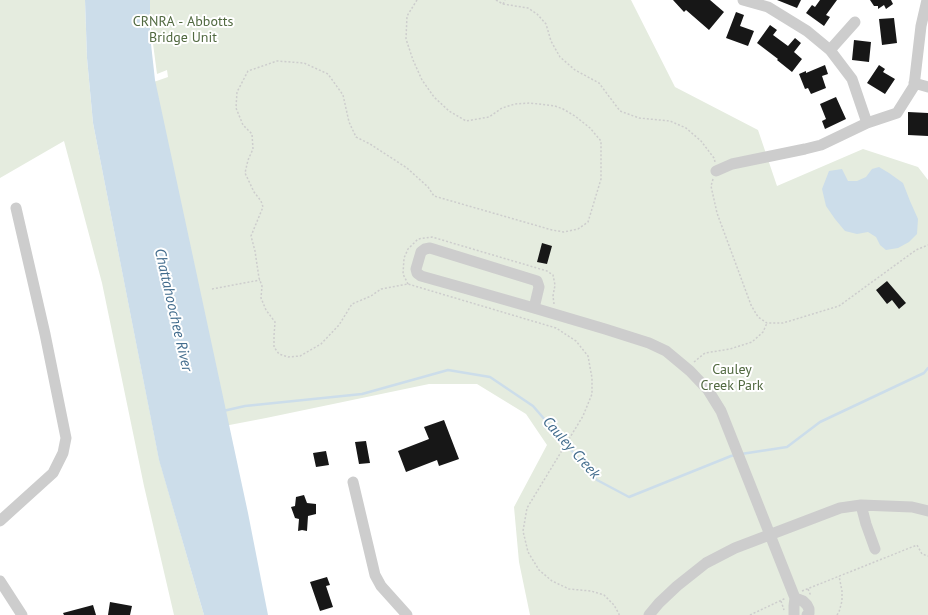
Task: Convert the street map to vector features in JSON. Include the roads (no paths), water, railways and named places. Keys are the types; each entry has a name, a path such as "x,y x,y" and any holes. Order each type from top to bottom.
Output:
{"street":[{"path":"743,0 769,4 807,31 830,50 852,79 867,123"},
{"path":"716,171 732,164 821,145 867,123 897,114 914,86 920,26 927,0"},
{"path":"830,50 855,22"},
{"path":"914,83 928,87"},
{"path":"0,521 53,473 63,453 66,438 45,334 16,208"},
{"path":"534,308 539,287 537,281 430,248 425,248 421,252 416,269 417,273 421,276 649,343 666,351 700,380 721,411 771,534 795,596 794,615"},
{"path":"353,482 375,575 381,586 407,615"},
{"path":"861,505 875,549"},
{"path":"649,615 658,603 706,563 735,548 840,508 861,505 912,507 928,511"},
{"path":"0,581 22,615"},
{"path":"795,596 809,609 809,613 807,615"}],"water":[{"name":"Chattahoochee River","path":"85,0 150,0 150,35 155,80 248,513 268,615 204,615 159,460 93,123 87,58"},
{"path":"879,167 903,183 918,219 917,234 909,242 898,248 886,250 880,245 876,237 868,232 857,234 845,231 826,206 822,189 829,171 842,169 848,181 857,181 866,177 872,169"}],"waterway":[{"name":"Cauley Creek","path":"741,454 787,447 820,422 924,373 928,368"},
{"name":"Cauley Creek","path":"223,411 245,406 362,394 448,370 490,377 533,406 597,480 629,497 736,455"}],"park label":[{"name":"CRNRA - Abbotts Bridge Unit","path":"183,30"},
{"name":"Cauley Creek Park","path":"732,378"}]}
